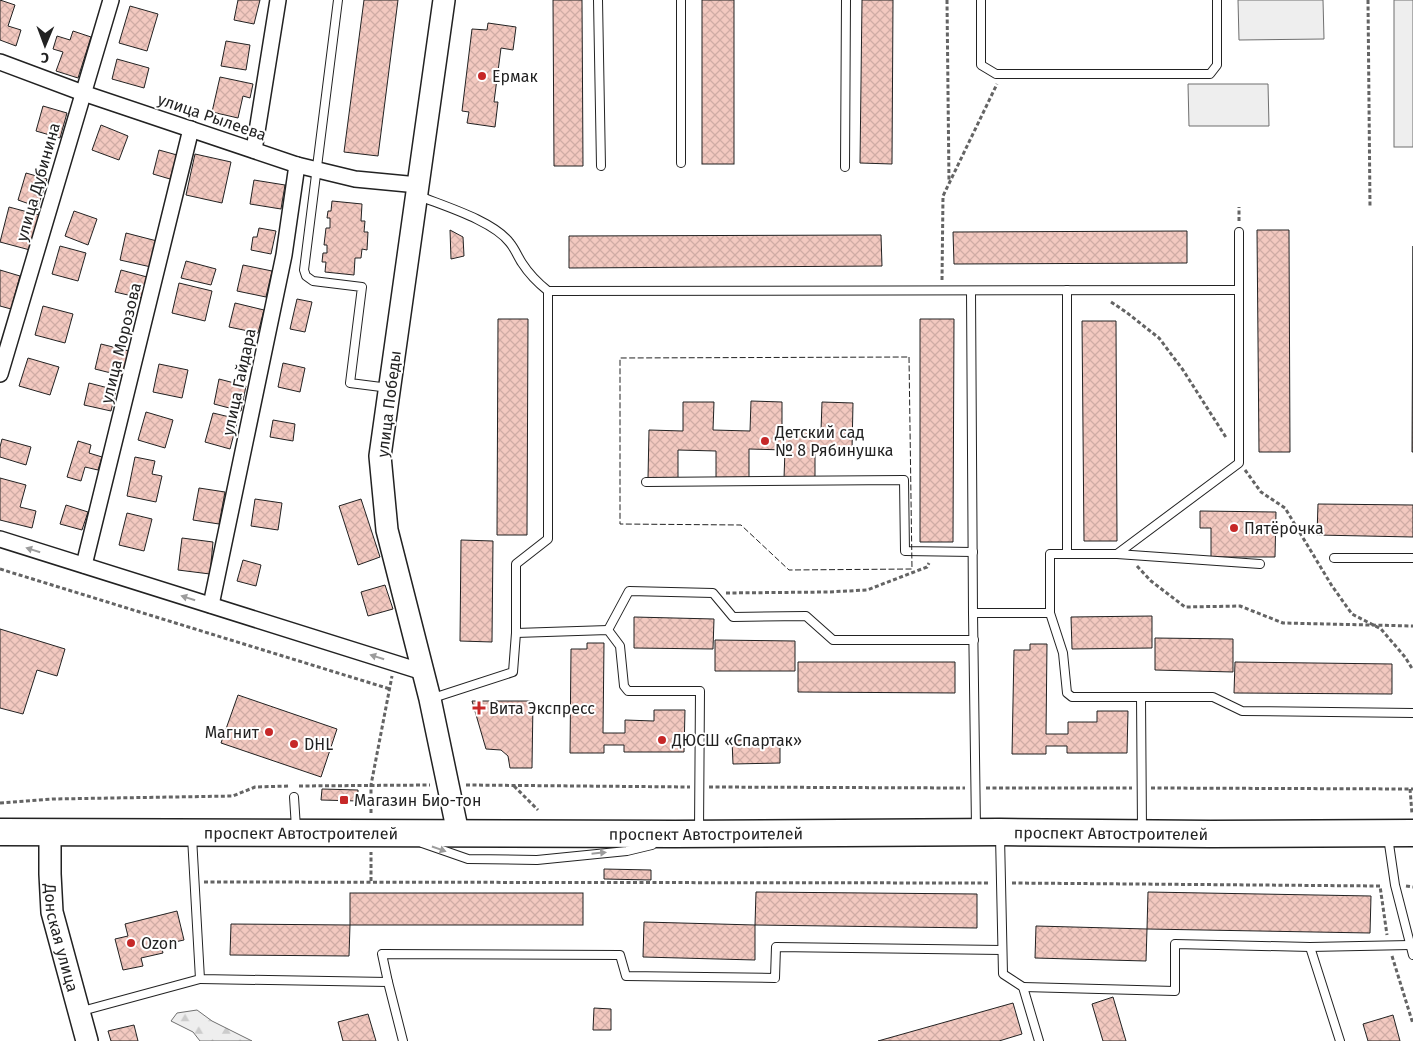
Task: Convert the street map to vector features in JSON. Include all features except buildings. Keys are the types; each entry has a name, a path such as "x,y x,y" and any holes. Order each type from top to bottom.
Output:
{"highway":[{"name":"проспект Автостроителей","path":"0,832 699,834 988,832 1413,833"}],"street":[{"name":"улица Дубинина","path":"0,374 111,0"},
{"path":"254,150 278,0"},
{"name":"улица Победы","path":"444,0 380,456 387,530 424,672 458,833"},
{"name":"улица Рылеева","path":"0,62 83,93 297,165 355,179 417,190"},
{"name":"улица Морозова","path":"84,565 191,129"},
{"name":"улица Гайдара","path":"211,605 284,255 297,165"},
{"path":"0,539 424,672"},
{"name":"Донская улица","path":"50,833 52,912 86,1041"}],"lane":[{"path":"338,0 304,270 306,276 313,281 362,287 350,383 390,388"},
{"path":"598,0 601,166"},
{"path":"681,0 681,163"},
{"path":"844,166 846,0"},
{"path":"982,0 981,65 996,74 1210,74 1217,65 1217,0"},
{"path":"417,190 494,229 510,242 523,265 548,292 1239,290"},
{"path":"1117,554 1239,463 1239,232"},
{"path":"1067,290 1067,554"},
{"path":"970,291 974,640 988,832 1001,883 1003,974 1023,987 1175,991 1175,944 1310,947 1410,945"},
{"path":"430,699 513,672 516,633 516,564 548,539 548,292"},
{"path":"646,482 904,480 905,551 973,552"},
{"path":"1260,564 1127,554 1050,554 1050,613 1063,653 1067,693 1072,697 1213,697 1242,711 1413,713"},
{"path":"1334,558 1413,558"},
{"path":"608,630 628,591 713,593 733,617 806,616 833,640 974,640"},
{"path":"974,613 1050,613"},
{"path":"516,633 608,630"},
{"path":"393,833 468,859 537,860 627,851 699,834 700,691 628,691 624,686 620,646 608,630"},
{"path":"1141,697 1142,833"},
{"path":"294,797 296,832"},
{"path":"192,832 200,979"},
{"path":"1387,833 1395,885 1413,955"},
{"path":"403,1041 382,954 620,956 626,976 775,978 776,947 1002,950"},
{"path":"1310,947 1340,1041"},
{"path":"79,1012 200,979 388,982"},
{"path":"1023,987 1039,1041"}],"path":[{"path":"947,0 949,182"},
{"path":"1368,0 1370,207"},
{"path":"942,291 943,196 1002,74"},
{"path":"1092,290 1126,312 1159,338 1218,423 1239,463 1261,492 1285,508 1332,586 1352,614 1381,629 1405,657 1413,670"},
{"path":"713,593 867,590 927,566 936,552"},
{"path":"1127,554 1151,581 1185,606 1240,606 1283,623 1413,626"},
{"path":"0,569 390,689"},
{"path":"514,786 538,810"},
{"path":"195,882 1001,883 1380,886 1388,946 1413,1024"}],"green space":[{"path":"1238,0 1323,0 1324,39 1239,40"},
{"path":"1394,0 1413,0 1413,147 1394,147"},
{"path":"1188,84 1268,84 1269,126 1189,126"},
{"path":"197,1010 212,1021 252,1041 200,1041 193,1032 171,1021 177,1013"}],"fence":[{"path":"909,357 912,569 789,570 741,525 620,524 620,358 909,357"}],"place":[{"name":"Ермак","path":"482,76"},
{"name":"Детский сад № 8 Рябинушка","path":"765,441"},
{"name":"Пятёрочка","path":"1234,528"},
{"name":"Вита Экспресс","path":"479,708"},
{"name":"Магнит","path":"269,732"},
{"name":"ДЮСШ «Спартак»","path":"662,740"},
{"name":"DHL","path":"294,744"},
{"name":"Магазин Био-тон","path":"344,800"},
{"name":"Ozon","path":"131,943"}]}
